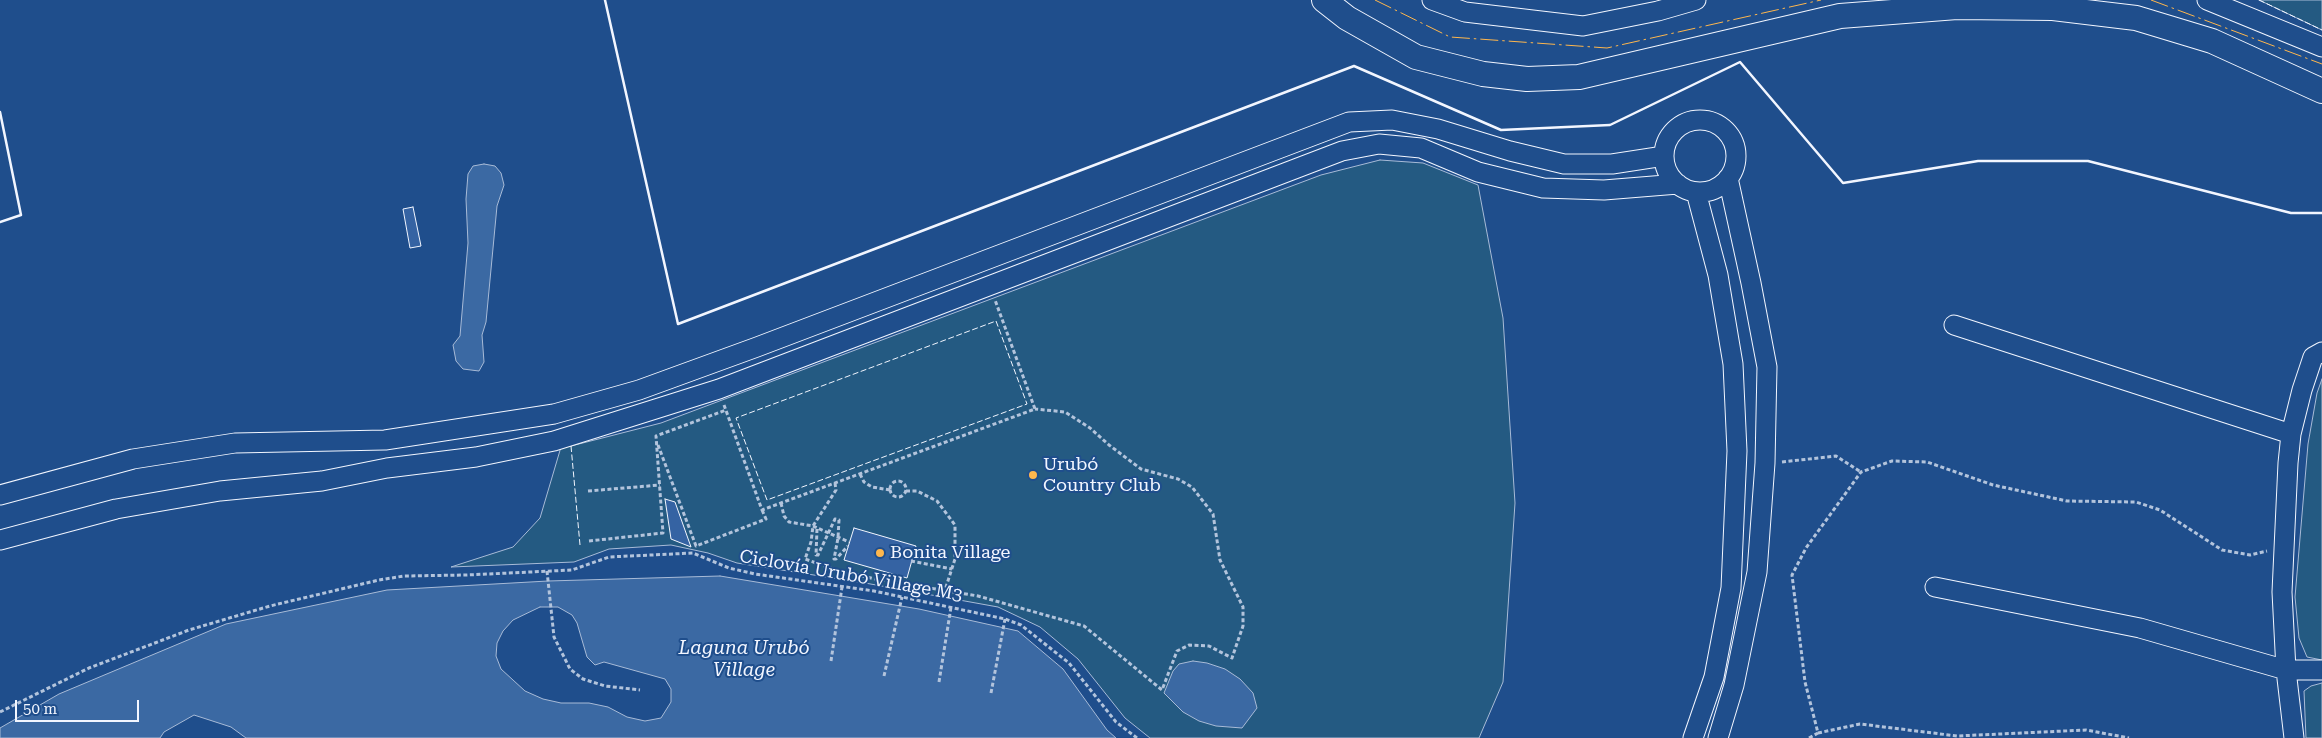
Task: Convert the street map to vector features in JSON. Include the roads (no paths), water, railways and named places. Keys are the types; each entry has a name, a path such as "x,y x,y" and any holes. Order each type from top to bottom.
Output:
{"main road":[{"path":"1324,0 1347,18 1416,57 1483,74 1527,79 1579,77 1840,16 1957,7 2034,8 2136,18 2212,41 2322,91"}],"street":[{"path":"1432,0 1465,12 1583,26 1658,12 1696,0"},
{"path":"2207,0 2322,47"},
{"path":"1379,120 1379,144"},
{"path":"0,495 133,459 235,443 385,440 554,414 639,390 757,347 1349,122 1392,120 1438,128 1510,151 1564,164 1612,164 1664,156"},
{"path":"1694,121 1712,122 1727,132 1734,143 1736,156 1734,168 1728,178 1713,189 1696,192 1678,184 1670,176 1664,156 1666,144 1672,133 1682,125 1694,121"},
{"path":"0,540 125,507 220,491 322,481 387,468 476,457 554,441 656,410 729,385 1342,151 1379,144 1421,148 1478,172 1543,188 1604,190 1678,184"},
{"path":"1718,738 1734,685 1757,572 1765,458 1767,367 1728,178"},
{"path":"1693,738 1714,677 1731,588 1737,451 1733,364 1718,276 1696,192"},
{"path":"1954,325 2291,434"},
{"path":"757,347 766,371"},
{"path":"2294,738 2286,670 2282,592 2291,434 2302,390 2313,357 2322,352"},
{"path":"1737,451 1765,458"},
{"path":"1935,587 2140,628 2286,670 2322,670"}],"water":[{"path":"484,164 495,166 501,173 504,185 497,206 486,322 482,335 484,362 479,371 463,369 456,361 453,345 460,336 468,243 466,199 468,174 473,166"},
{"name":"Laguna Urubó Village","path":"720,576 919,609 1018,631 1063,669 1107,730 1116,738 246,738 231,727 194,715 164,732 160,738 0,738 0,728 59,694 226,624 387,590 548,581","holes":["540,607 558,607 572,615 577,623 587,657 595,665 604,662 665,679 671,689 671,702 661,718 645,721 627,717 608,707 589,703 561,703 543,699 525,691 501,669 496,656 497,643 503,631 513,620"]},
{"path":"1193,661 1225,669 1240,679 1253,693 1257,708 1242,728 1216,726 1199,721 1183,712 1164,693 1173,671 1179,664"}],"place":[{"name":"Urubó Country Club","path":"1033,475"},
{"name":"Bonita Village","path":"880,553"}]}
